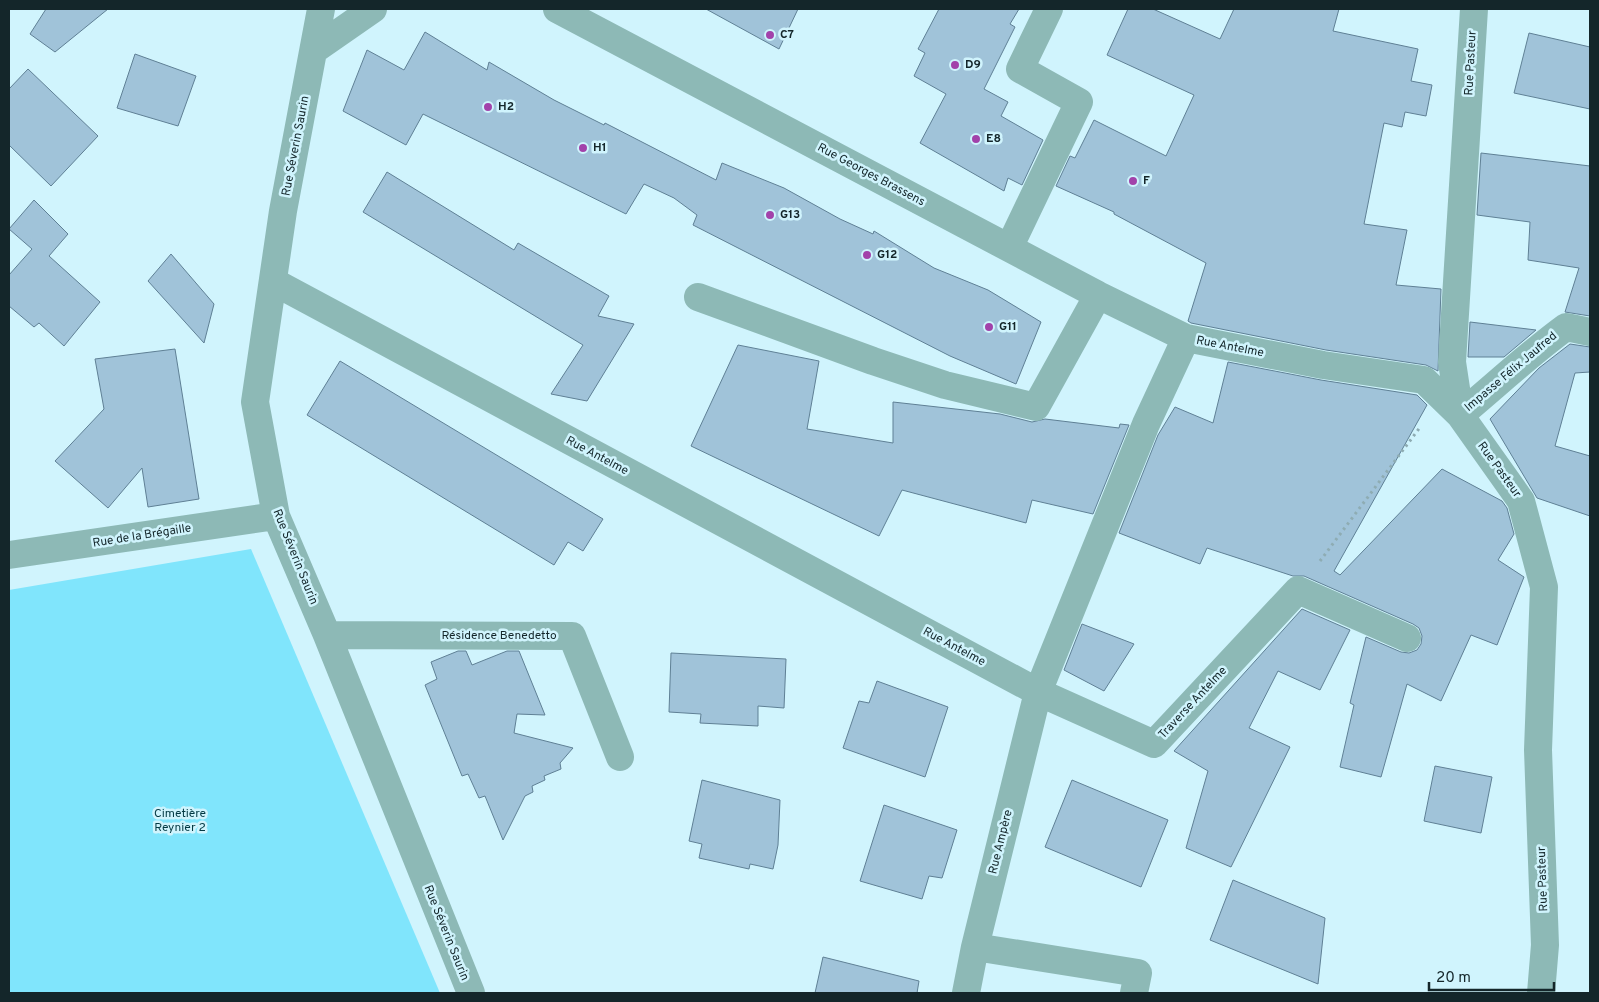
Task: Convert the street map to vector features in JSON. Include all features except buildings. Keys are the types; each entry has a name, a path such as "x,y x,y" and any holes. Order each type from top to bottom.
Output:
{"street":[{"name":"Rue Séverin Saurin","path":"322,9 283,211 255,402 276,516 327,635 471,993"},
{"path":"314,50 373,9"},
{"name":"Rue Georges Brassens","path":"557,9 1098,295 1186,338"},
{"path":"1010,248 1079,102 1020,69 1049,9"},
{"name":"Rue Pasteur","path":"1474,9 1451,405 1521,501 1544,587 1538,750 1545,945 1541,993"},
{"name":"Rue Antelme","path":"274,282 1038,692 1146,424 1186,338 1323,366 1424,380 1451,405"},
{"path":"698,298 936,382 1036,407 1098,295"},
{"name":"Impasse Félix Jaufred","path":"1451,405 1508,375 1532,352 1566,327 1590,332"},
{"name":"Rue de la Brégaille","path":"9,555 276,516"},
{"path":"1298,590 1407,638"},
{"name":"Traverse Antelme","path":"1038,692 1154,744 1298,590"},
{"name":"Résidence Benedetto","path":"327,635 572,636 620,757"},
{"name":"Rue Ampère","path":"966,993 975,947 1038,692"},
{"path":"975,947 1138,973 1134,993"}],"path":[{"path":"1298,590 1451,405"}],"green space":[{"name":"Cimetière Reynier 2","path":"251,549 440,993 9,993 9,590"}],"place":[{"name":"C7","path":"770,35"},
{"name":"D9","path":"955,65"},
{"name":"H2","path":"488,107"},
{"name":"E8","path":"976,139"},
{"name":"H1","path":"583,148"},
{"name":"F","path":"1133,181"},
{"name":"G13","path":"770,215"},
{"name":"G12","path":"867,255"},
{"name":"G11","path":"989,327"}]}
